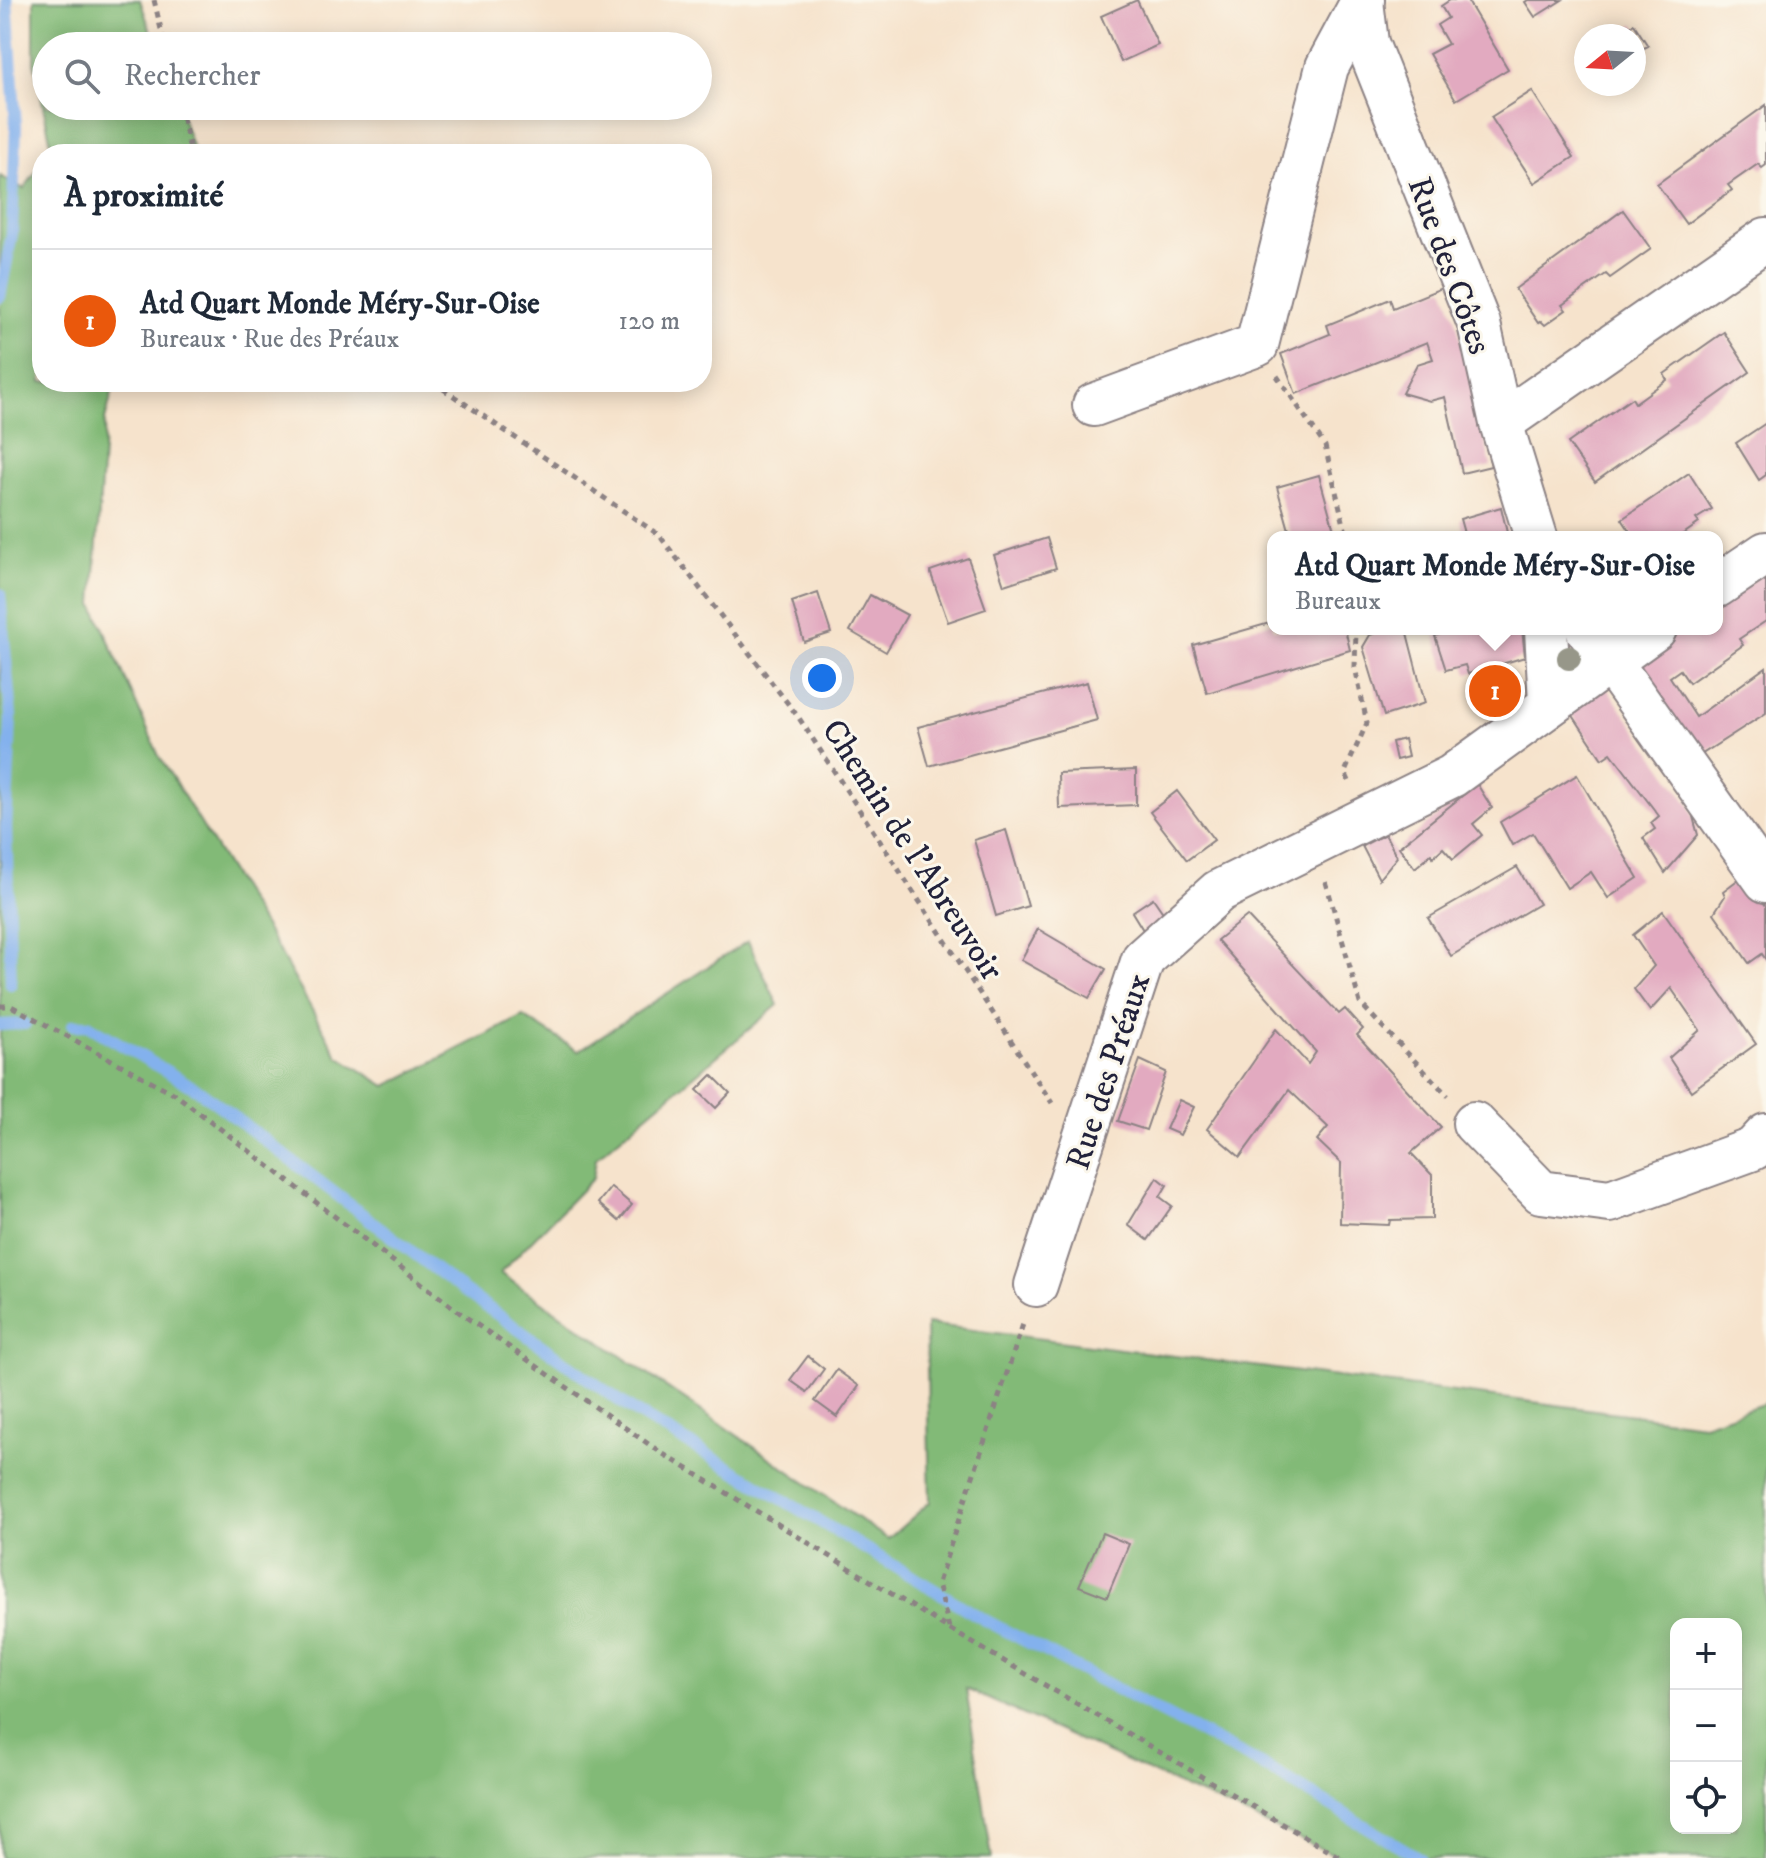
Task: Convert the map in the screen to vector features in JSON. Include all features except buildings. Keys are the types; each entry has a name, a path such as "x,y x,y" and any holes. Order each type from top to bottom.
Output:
{"street":[{"path":"1094,405 1257,345 1327,67 1360,0"},
{"name":"Rue des Côtes","path":"1360,0 1367,43 1479,324 1501,423 1534,531"},
{"path":"1501,423 1766,239"},
{"path":"1723,582 1766,553"},
{"path":"1546,635 1550,704"},
{"name":"Rue des Préaux","path":"1036,1285 1143,959 1219,891 1452,776 1550,704 1598,645 1634,635"},
{"path":"1598,645 1766,881"},
{"path":"1474,1123 1541,1192 1610,1201 1753,1149 1766,1135"}],"path":[{"path":"154,0 162,32"},
{"path":"183,120 189,144"},
{"path":"1257,345 1325,446 1346,531"},
{"name":"Chemin de l'Abreuvoir","path":"448,392 659,535 799,718 1081,1147"},
{"path":"1345,772 1367,723 1355,667 1356,635"},
{"path":"1323,874 1360,1003 1474,1123"},
{"path":"0,1006 11,1006 175,1094 463,1315 660,1452 949,1629 1341,1858"},
{"path":"949,1629 938,1583 1036,1285"}],"green space":[{"path":"34,0 140,0 151,32 34,32"},
{"path":"46,120 183,120 191,144 51,144"},
{"path":"0,176 24,189 32,177 32,392 112,392 105,420 93,604 158,754 276,946 338,1056 386,1086 523,1016 578,1051 748,941 778,1005 596,1158 593,1178 500,1273 888,1539 930,1502 926,1324 1703,1424 1766,1403 1766,1858 1342,1858 966,1689 992,1858 0,1858"}],"waterway":[{"path":"0,297 12,234 16,126 7,0"},
{"path":"0,594 11,717 6,828 11,984"},
{"path":"0,1025 25,1024"},
{"path":"73,1025 88,1025 200,1091 457,1286 634,1411 985,1620 1262,1765 1419,1858"}],"place":[{"name":"Atd Quart Monde Méry-Sur-Oise","path":"1495,691"}]}
